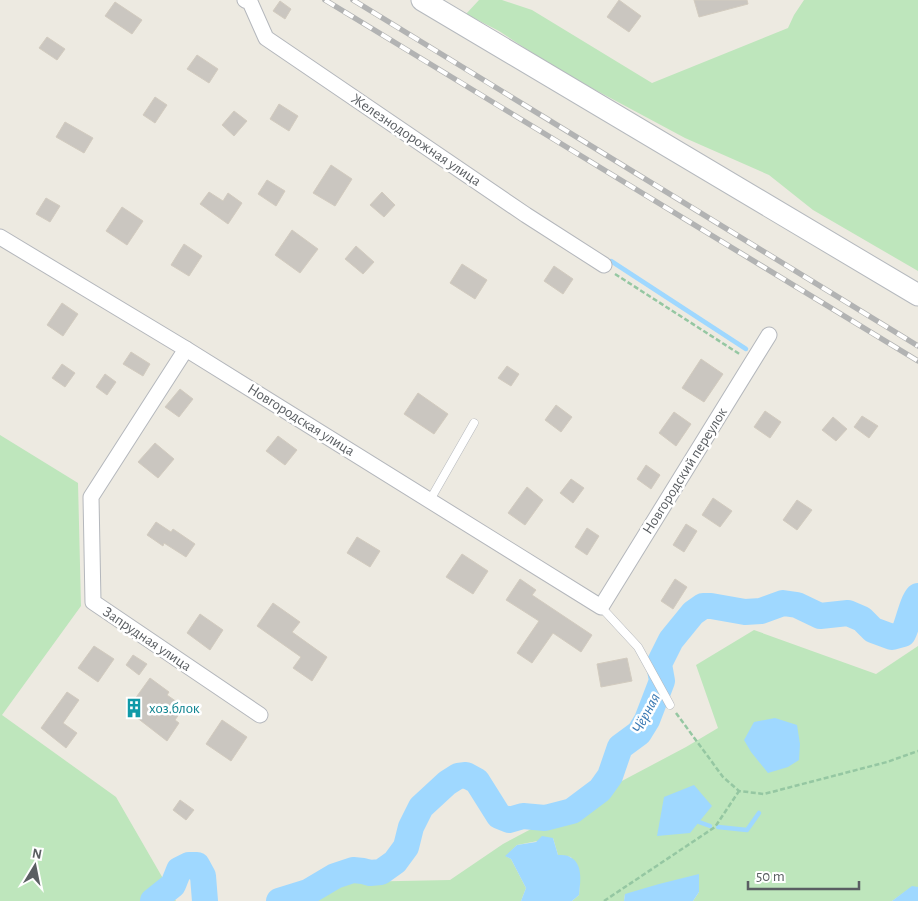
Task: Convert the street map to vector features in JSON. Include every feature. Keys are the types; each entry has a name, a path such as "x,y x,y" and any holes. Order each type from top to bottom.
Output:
{"street":[{"path":"422,0 918,295"},
{"name":"Железнодорожная улица","path":"250,1 266,38 604,268"},
{"name":"Новгородская улица","path":"0,237 186,349 601,607"},
{"name":"Новгородский переулок","path":"601,607 769,334"},
{"name":"Запрудная улица","path":"186,349 91,497 93,602 260,715"}],"lane":[{"path":"430,500 474,423"},
{"path":"601,607 638,647 670,705"}],"path":[{"path":"604,268 741,354 745,374"},
{"path":"670,705 723,777 739,792 764,794 887,762 918,751"},
{"path":"604,901 715,827 739,792"}],"green space":[{"path":"479,0 502,0 532,10 652,83 788,28 804,0 918,0 918,271 813,210 769,175 685,138 560,71 499,31 466,14"},
{"path":"0,435 78,483 81,606 2,715 116,797 176,901 0,901"},
{"path":"754,630 876,674 918,646 918,887 912,887 892,901 693,901 699,892 625,894 624,901 572,901 579,895 580,877 571,857 558,855 553,838 517,845 506,856 511,859 526,888 521,901 304,901 351,882 450,880 503,844 686,747 718,728 696,665"}],"water":[{"path":"775,718 797,725 800,744 799,760 788,767 768,773 744,740 754,722"},
{"path":"694,785 712,806 690,833 657,836 664,797"},
{"path":"542,836 553,838 558,855 569,856 577,864 580,874 579,895 572,901 521,901 526,888 511,859 505,856 517,845 536,842"},
{"path":"699,874 699,892 693,901 624,901 625,894"},
{"path":"912,886 918,887 918,901 892,901"}],"building":[{"path":"619,0 641,16 629,32 607,17"},
{"path":"694,0 747,0 748,4 699,17"},
{"path":"280,1 291,9 285,19 273,11"},
{"path":"115,2 142,20 132,34 105,16"},
{"path":"47,37 65,49 57,60 39,48"},
{"path":"197,55 218,69 209,83 187,69"},
{"path":"155,97 167,105 155,123 143,115"},
{"path":"279,104 298,116 289,131 270,119"},
{"path":"234,111 247,121 234,136 222,125"},
{"path":"65,122 93,138 84,153 56,137"},
{"path":"331,165 352,179 335,206 313,193"},
{"path":"267,180 285,191 276,206 258,194"},
{"path":"209,192 223,201 228,193 242,203 228,224 200,204"},
{"path":"382,192 395,205 384,217 370,205"},
{"path":"46,198 60,206 50,222 36,214"},
{"path":"122,207 143,221 127,245 106,231"},
{"path":"292,230 318,249 300,273 275,255"},
{"path":"184,244 202,256 189,276 171,265"},
{"path":"356,246 374,262 363,274 345,259"},
{"path":"462,264 487,280 475,299 450,283"},
{"path":"554,266 573,279 563,294 544,281"},
{"path":"62,303 78,314 63,336 47,325"},
{"path":"131,352 150,364 143,376 123,364"},
{"path":"701,359 723,374 704,402 682,388"},
{"path":"62,364 75,373 65,387 52,378"},
{"path":"507,366 519,374 511,386 498,378"},
{"path":"105,374 116,382 107,395 96,387"},
{"path":"180,389 193,399 179,417 165,407"},
{"path":"418,393 448,414 434,434 404,414"},
{"path":"556,405 572,417 561,432 545,420"},
{"path":"765,411 781,422 770,438 754,427"},
{"path":"674,412 691,424 676,446 659,433"},
{"path":"862,416 878,426 869,438 854,427"},
{"path":"833,417 847,429 836,441 822,430"},
{"path":"278,436 297,450 285,465 266,451"},
{"path":"155,443 174,459 158,478 138,462"},
{"path":"646,465 660,475 651,489 637,479"},
{"path":"571,479 584,488 573,503 560,493"},
{"path":"527,487 543,500 525,525 508,513"},
{"path":"713,498 732,511 720,527 702,515"},
{"path":"797,500 812,510 797,530 783,520"},
{"path":"156,522 171,532 173,529 195,544 186,557 164,543 163,546 147,535"},
{"path":"686,524 697,531 684,552 673,545"},
{"path":"587,528 599,536 587,555 575,547"},
{"path":"357,537 380,551 370,567 347,553"},
{"path":"462,554 488,571 473,594 446,577"},
{"path":"520,579 536,590 532,595 592,635 581,652 553,633 532,663 517,653 539,621 506,600"},
{"path":"675,579 687,587 673,609 661,601"},
{"path":"273,603 300,622 292,632 327,657 312,681 293,668 301,657 257,626"},
{"path":"200,614 223,630 210,650 187,633"},
{"path":"94,646 114,659 98,682 78,668"},
{"path":"133,655 147,664 139,675 126,665"},
{"path":"627,658 632,681 601,687 597,664"},
{"path":"150,678 169,692 167,695 184,707 175,720 179,723 167,741 127,710"},
{"path":"67,692 79,700 63,723 77,733 66,748 41,728"},
{"path":"222,720 247,737 231,761 206,744"},
{"path":"180,800 194,810 186,820 173,810"}],"waterway":[{"path":"611,261 746,349"},
{"name":"Чёрная","path":"279,901 308,892 335,876 353,870 370,873 381,872 395,862 406,847 411,827 421,807 447,783 458,776 466,775 477,781 499,816 509,820 523,816 545,818 572,811 600,790 610,776 620,747 639,733 647,720 662,681 659,664 671,640 693,613 703,606 745,612 761,611 783,603 797,605 820,616 848,613 862,619 873,630 892,637 903,634 918,596"},
{"path":"718,827 747,830 759,813"},
{"path":"699,822 710,826"},
{"name":"Чёрная","path":"153,901 173,885 179,870 189,865 197,865 203,876 205,901"}],"railway":[{"path":"325,0 918,361"},
{"path":"353,0 918,346"}],"place":[{"name":"хоз.блок","path":"134,708"}]}
